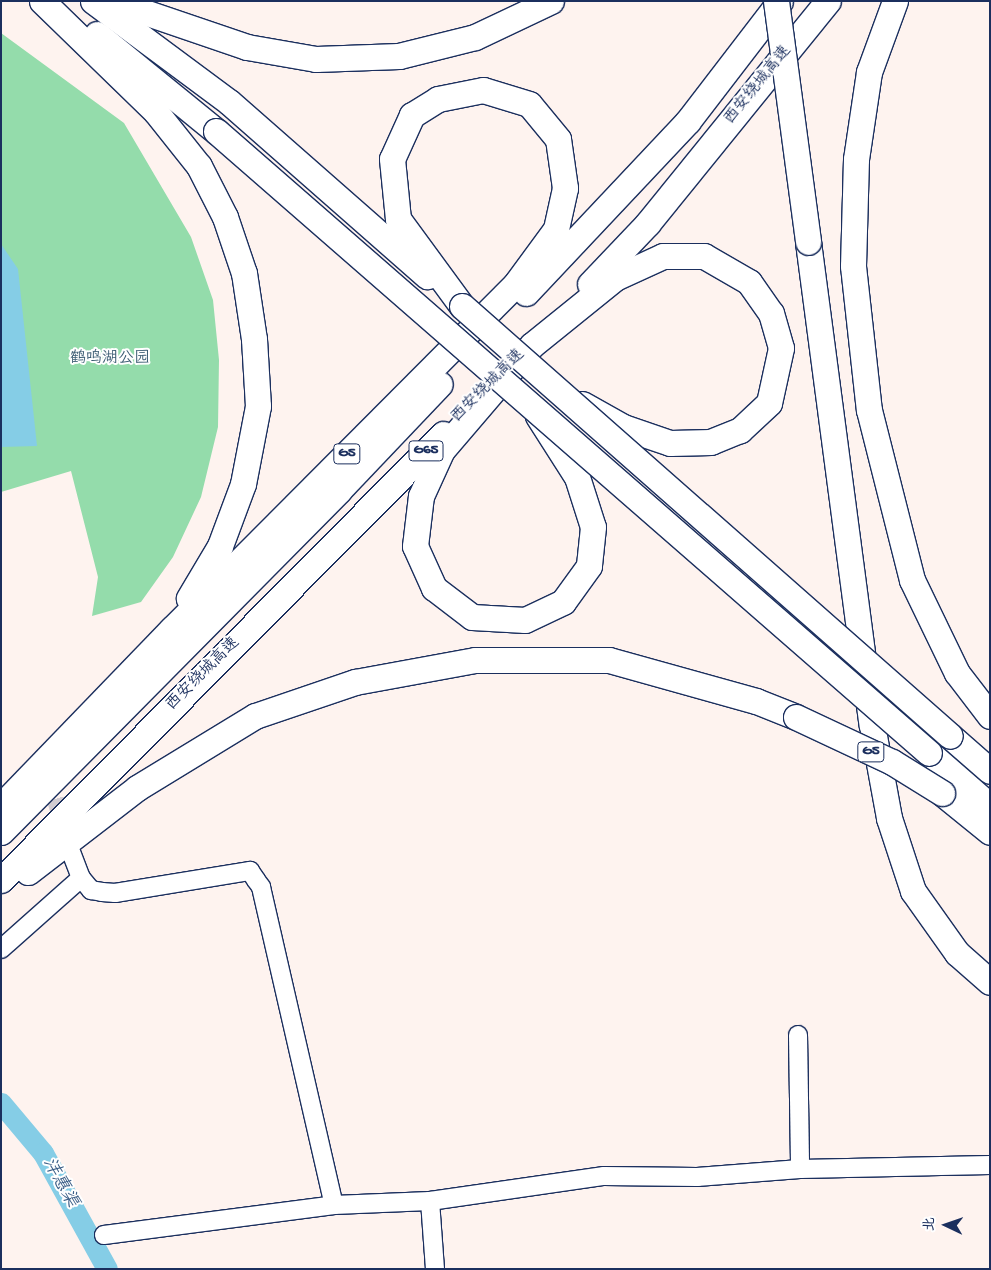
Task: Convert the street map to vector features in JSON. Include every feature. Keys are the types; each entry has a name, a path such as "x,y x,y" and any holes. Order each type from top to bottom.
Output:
{"highway":[{"path":"42,1 156,112 199,166 225,217 244,273 254,339 258,406 243,484 220,546 172,629"},
{"path":"56,1 216,131 990,806"},
{"path":"93,1 229,102 462,306"},
{"path":"112,1 247,47 316,59 399,56 475,37 551,1"},
{"path":"778,1 872,725 889,818 912,891 957,953 990,982"},
{"name":"西安绕城高速","path":"1,832 339,490 688,121 778,1"},
{"name":"西安绕城高速","path":"1,880 532,345 648,223 828,1"},
{"path":"895,1 869,72 856,159 853,266 869,410 912,580 957,673 990,716"},
{"name":"G5","path":"1,806 172,629 515,285 556,229 565,188 558,139 529,104 483,90 438,99 412,115 392,159 398,219 462,306 558,391 990,771"},
{"path":"533,407 577,477 593,527 589,566 563,602 525,620 472,617 434,588 415,546 421,496 442,450 532,345 615,278 663,256 704,256 749,282 771,313 781,348 769,403 740,430 711,442 670,443 623,427 558,391"},
{"name":"G5","path":"1,894 137,788 246,722 355,682 475,660 609,660 756,701 796,717 892,762 942,793 990,832"}],"street":[{"path":"71,852 81,878 91,890 115,893 250,871 261,887 334,1205"},
{"path":"1,949 81,878"},
{"path":"798,1036 800,1169"},
{"path":"104,1236 334,1205 430,1201 604,1176 698,1176 800,1169 990,1165"},
{"path":"430,1201 435,1269"}],"green space":[{"name":"鹤鸣湖公园","path":"1,33 124,123 191,237 213,300 219,360 218,427 201,497 173,557 141,602 92,616 98,577 71,471 1,492"}],"water":[{"path":"1,244 18,269 37,446 1,447"}],"waterway":[{"name":"沣惠渠","path":"1,1103 43,1153 107,1269"}],"tunnel":[{"path":"48,773 64,827"}]}
